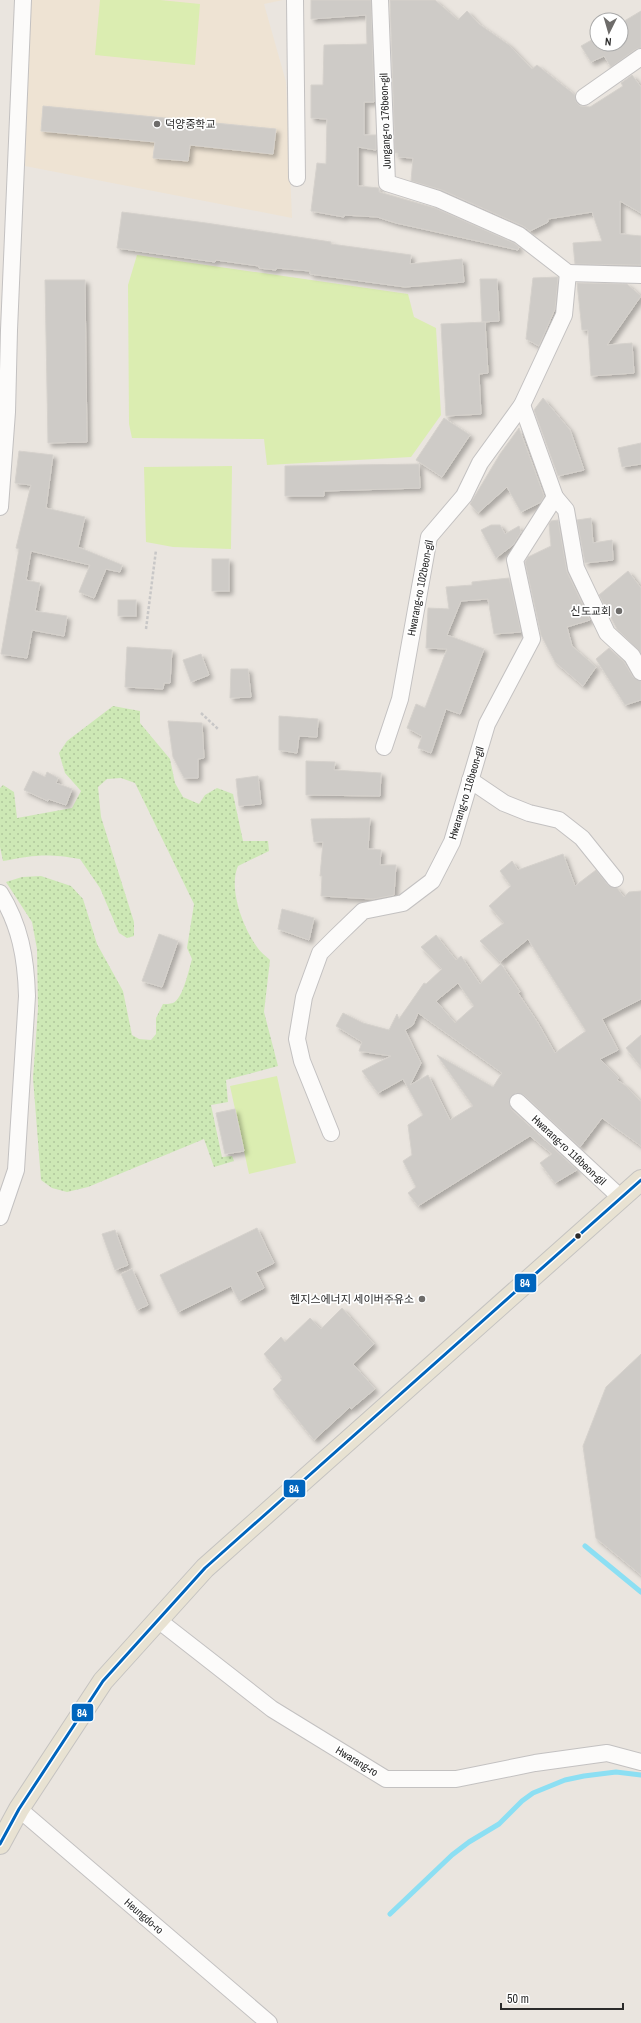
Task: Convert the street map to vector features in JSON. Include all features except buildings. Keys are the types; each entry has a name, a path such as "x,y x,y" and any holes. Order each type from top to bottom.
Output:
{"main road":[{"path":"0,1844 19,1808 102,1681 205,1568 641,1180"}],"street":[{"path":"0,507 7,412 23,0"},
{"path":"295,0 297,178"},
{"name":"Jungang-ro 176beon-gil","path":"380,0 387,183 438,199 519,235 568,273"},
{"path":"584,97 641,58"},
{"path":"568,273 641,275"},
{"name":"Hwarang-ro 102beon-gil","path":"384,747 400,699 429,537 464,496 480,463 522,405 564,315 568,273"},
{"path":"522,405 554,497 566,510 576,568 607,633 632,656 641,672"},
{"name":"Hwarang-ro 116beon-gil","path":"331,1133 302,1061 297,1039 304,997 320,953 363,911 403,903 432,881 452,842 487,724 532,639 515,560 554,497"},
{"path":"470,780 504,803 529,813 559,820 582,838 615,879"},
{"path":"0,892 16,922 21,937 27,977 16,1170 0,1217"},
{"name":"Hwarang-ro 116beon-gil","path":"518,1102 621,1198"},
{"name":"Hwarang-ro","path":"158,1620 272,1710 386,1779 456,1779 535,1763 607,1753 641,1762"},
{"name":"Heungdo-ro","path":"19,1808 269,2023"}],"path":[{"path":"146,629 156,550"},
{"path":"201,714 218,729"}],"shaded area":[{"name":"덕양중학교","path":"30,0 283,0 264,4 286,82 292,218 25,166"}],"green space":[{"path":"100,0 160,0 200,4 195,65 95,55"},
{"path":"137,255 408,294 414,317 436,328 441,415 411,457 267,465 264,439 132,438 129,424 128,285"},
{"path":"232,466 231,549 173,547 146,542 144,467"},
{"path":"113,706 140,711 140,723 170,759 175,783 183,797 199,804 205,795 217,788 233,794 243,841 268,841 269,851 238,866 235,875 235,886 238,908 242,919 258,949 270,960 264,1012 278,1066 226,1080 228,1102 211,1105 222,1157 232,1156 234,1161 214,1167 204,1139 88,1187 67,1192 52,1188 41,1180 33,1078 38,1009 37,949 32,922 6,882 22,877 41,876 71,886 83,899 97,944 123,991 132,1035 139,1039 151,1040 156,1034 156,1018 163,1004 173,1003 177,1000 183,990 192,959 187,948 194,904 135,783 121,778 107,779 98,787 101,817 134,922 134,936 127,938 119,933 100,888 80,859 58,856 41,856 23,857 3,861 0,847 0,788 3,785 14,792 17,818 72,808 81,791 65,773 59,753 67,741"},
{"path":"277,1076 296,1163 249,1174 230,1086"}],"waterway":[{"path":"585,1546 641,1592"},
{"path":"390,1914 452,1855 469,1842 499,1824 522,1801 533,1793 565,1780 584,1776 616,1772 641,1775"}],"transit line":[{"name":"84","path":"0,1844 19,1809 103,1681 205,1568 641,1180"}],"place":[{"name":"덕양중학교","path":"157,124"},
{"name":"신도교회","path":"619,611"},
{"name":"헨지스에너지 세이버주유소","path":"422,1299"}]}
